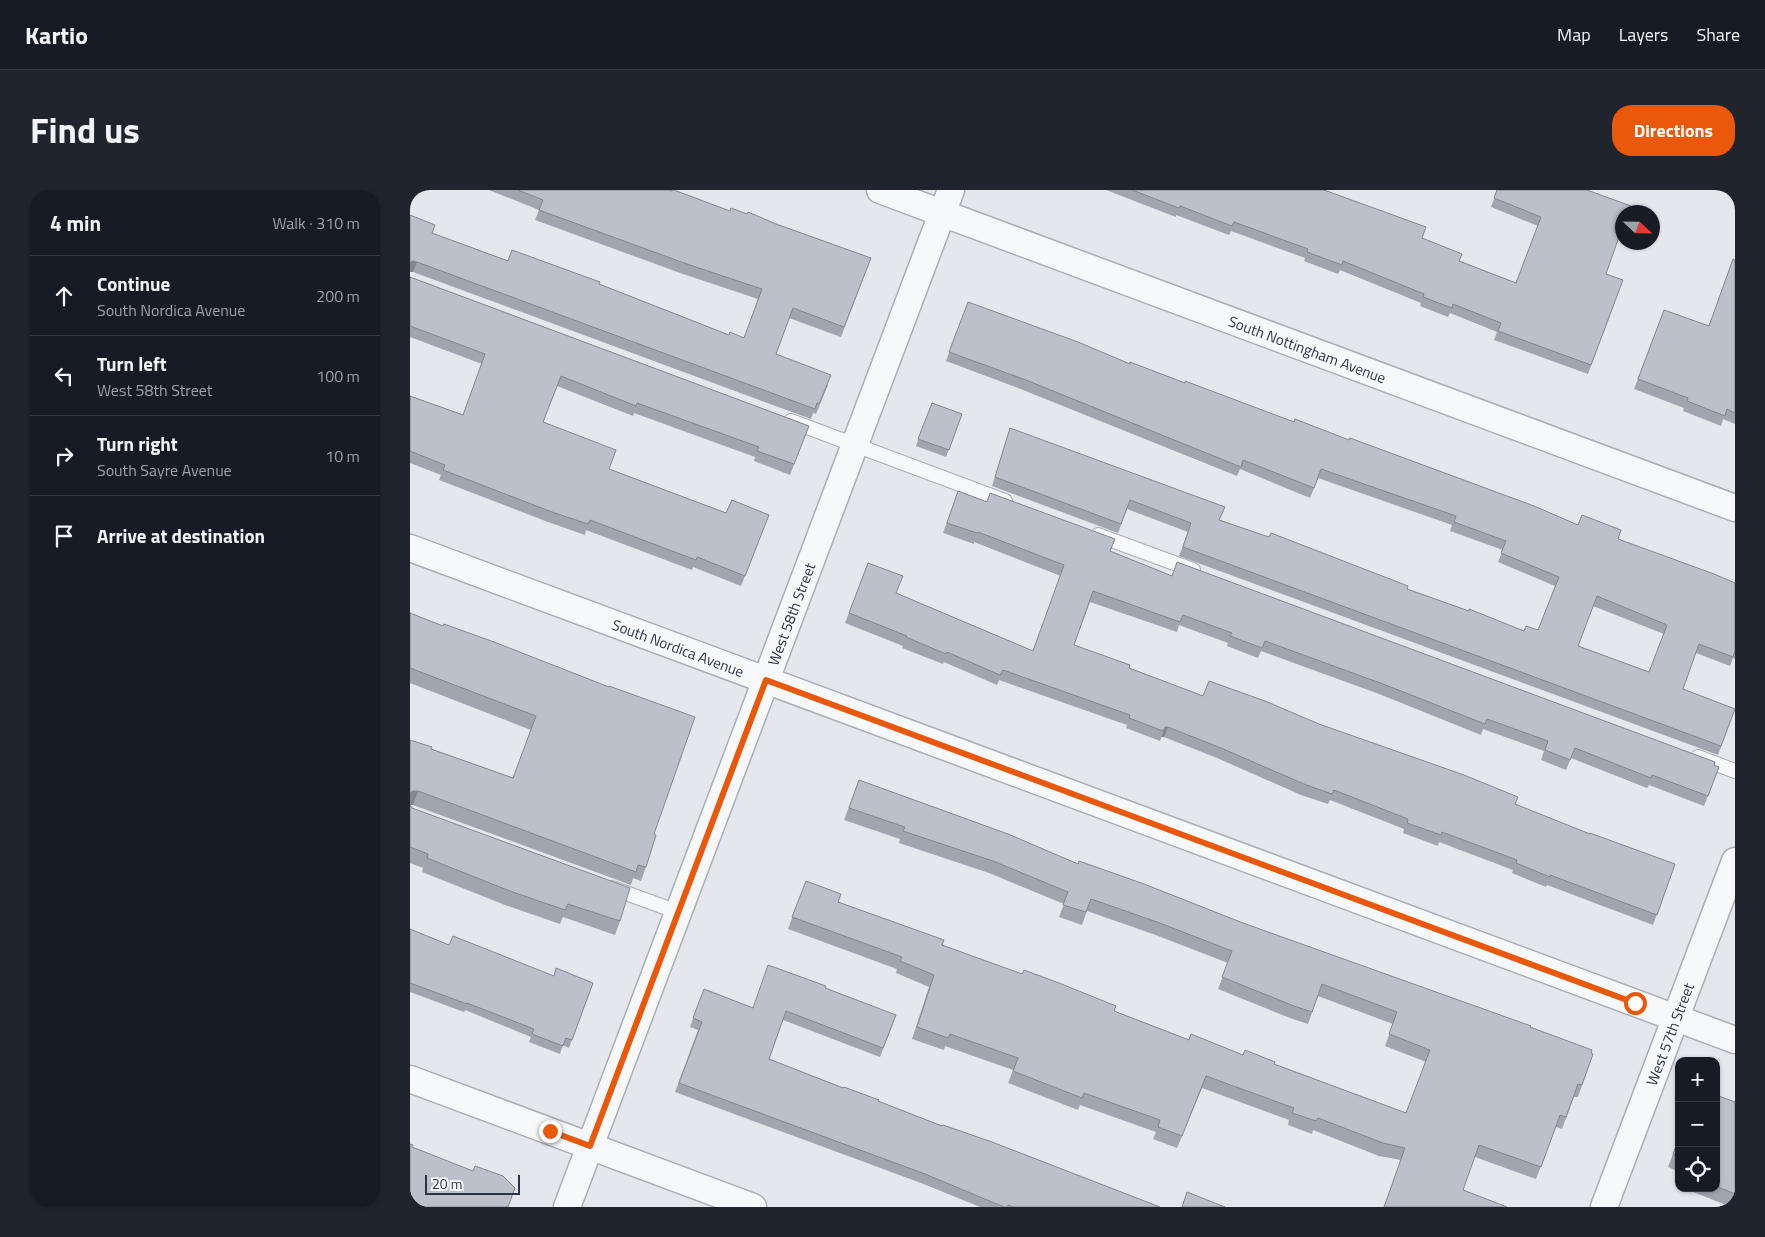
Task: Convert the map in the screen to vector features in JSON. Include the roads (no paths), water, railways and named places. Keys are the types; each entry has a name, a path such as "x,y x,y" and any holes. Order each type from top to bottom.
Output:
{"street":[{"name":"South Nottingham Avenue","path":"880,190 947,202 1735,508"},
{"name":"West 58th Street","path":"567,1207 947,202"},
{"name":"South Nordica Avenue","path":"410,548 1735,1040"},
{"name":"West 57th Street","path":"1604,1207 1735,861"},
{"path":"410,1079 753,1207"}],"lane":[{"path":"780,417 1016,505"},
{"path":"1081,529 1202,574"},
{"path":"1687,753 1735,771"},
{"path":"602,885 678,912"}]}
